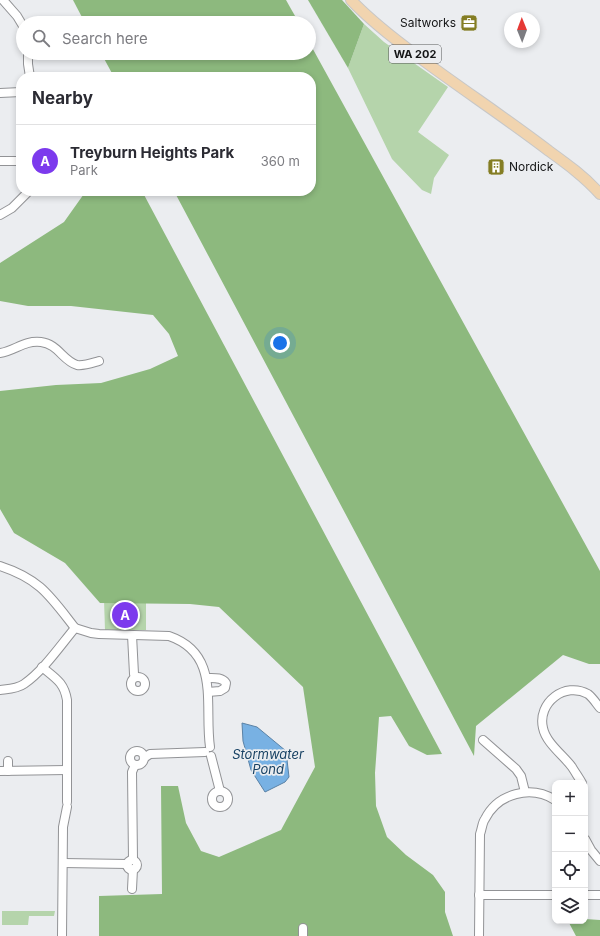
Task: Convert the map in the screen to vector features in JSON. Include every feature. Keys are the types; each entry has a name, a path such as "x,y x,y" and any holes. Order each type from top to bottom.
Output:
{"main road":[{"name":"WA 202","path":"352,0 371,20 392,37 473,97 533,138 577,172 600,194"}],"street":[{"path":"4,0 17,16"},
{"path":"28,60 29,72"},
{"path":"0,93 16,92"},
{"path":"0,161 16,161"},
{"path":"0,215 12,208 24,196"},
{"path":"0,353 8,352 24,343 40,342 52,346 71,362 78,365 85,365 99,361"},
{"path":"0,566 24,576 38,584 49,594 75,628 91,633 169,636 180,640 196,654 202,664 207,678 209,752 220,785 220,791"},
{"path":"0,690 11,689 24,684 42,667 75,628"},
{"path":"132,635 135,677"},
{"path":"42,667 60,681 66,692 67,700 67,804 63,827 62,936"},
{"path":"207,678 218,678 224,680 226,683 225,688 220,692 208,692"},
{"path":"580,780 572,767 548,740 543,730 542,723 544,708 549,700 557,694 568,690 577,690 593,698 600,708"},
{"path":"483,740 516,769 521,776 525,792"},
{"path":"135,765 130,760 132,753 137,751 140,752 144,758"},
{"path":"135,765 142,764 144,758 150,754 209,752"},
{"path":"8,761 4,771 67,770"},
{"path":"132,889 132,772 135,765"},
{"path":"479,936 480,834 485,819 495,804 504,798 525,792 548,795 552,798"},
{"path":"588,844 600,861"},
{"path":"63,863 131,865"},
{"path":"588,895 600,894"},
{"path":"479,895 552,895"}],"green space":[{"path":"73,0 286,0 295,16 81,16"},
{"path":"308,0 342,0 364,24 348,68"},
{"path":"364,24 384,42 448,87 418,132 449,155 434,178 431,194 422,190 392,159 348,68"},
{"path":"316,55 600,571 600,664 589,664 563,655 476,726 474,756 177,196 316,196 316,72 111,72 105,60 316,60"},
{"path":"82,196 145,196 442,754 427,755 409,746 391,716 379,717 375,773 376,806 387,837 406,855 433,875 445,892 445,912 453,936 99,936 99,896 162,894 161,786 178,786 186,823 201,851 219,857 281,830 315,767 303,687 219,607 190,604 100,603 65,563 14,533 0,509 0,391 56,385 101,383 150,369 178,356 169,334 153,315 71,306 28,306 0,301 0,263 64,222"},
{"path":"146,599 146,630 105,630 104,600"},
{"path":"2,911 55,911 54,916 29,916 28,925 2,925"},
{"path":"588,919 600,920 600,936 576,936 570,924 588,924"}],"water":[{"name":"Stormwater Pond","path":"242,723 257,727 286,751 289,777 285,782 265,792 251,770 243,741"}],"place":[{"name":"Saltworks","path":"469,23"},
{"name":"Nordick","path":"496,167"},
{"name":"Treyburn Heights Park","path":"125,615"}]}
